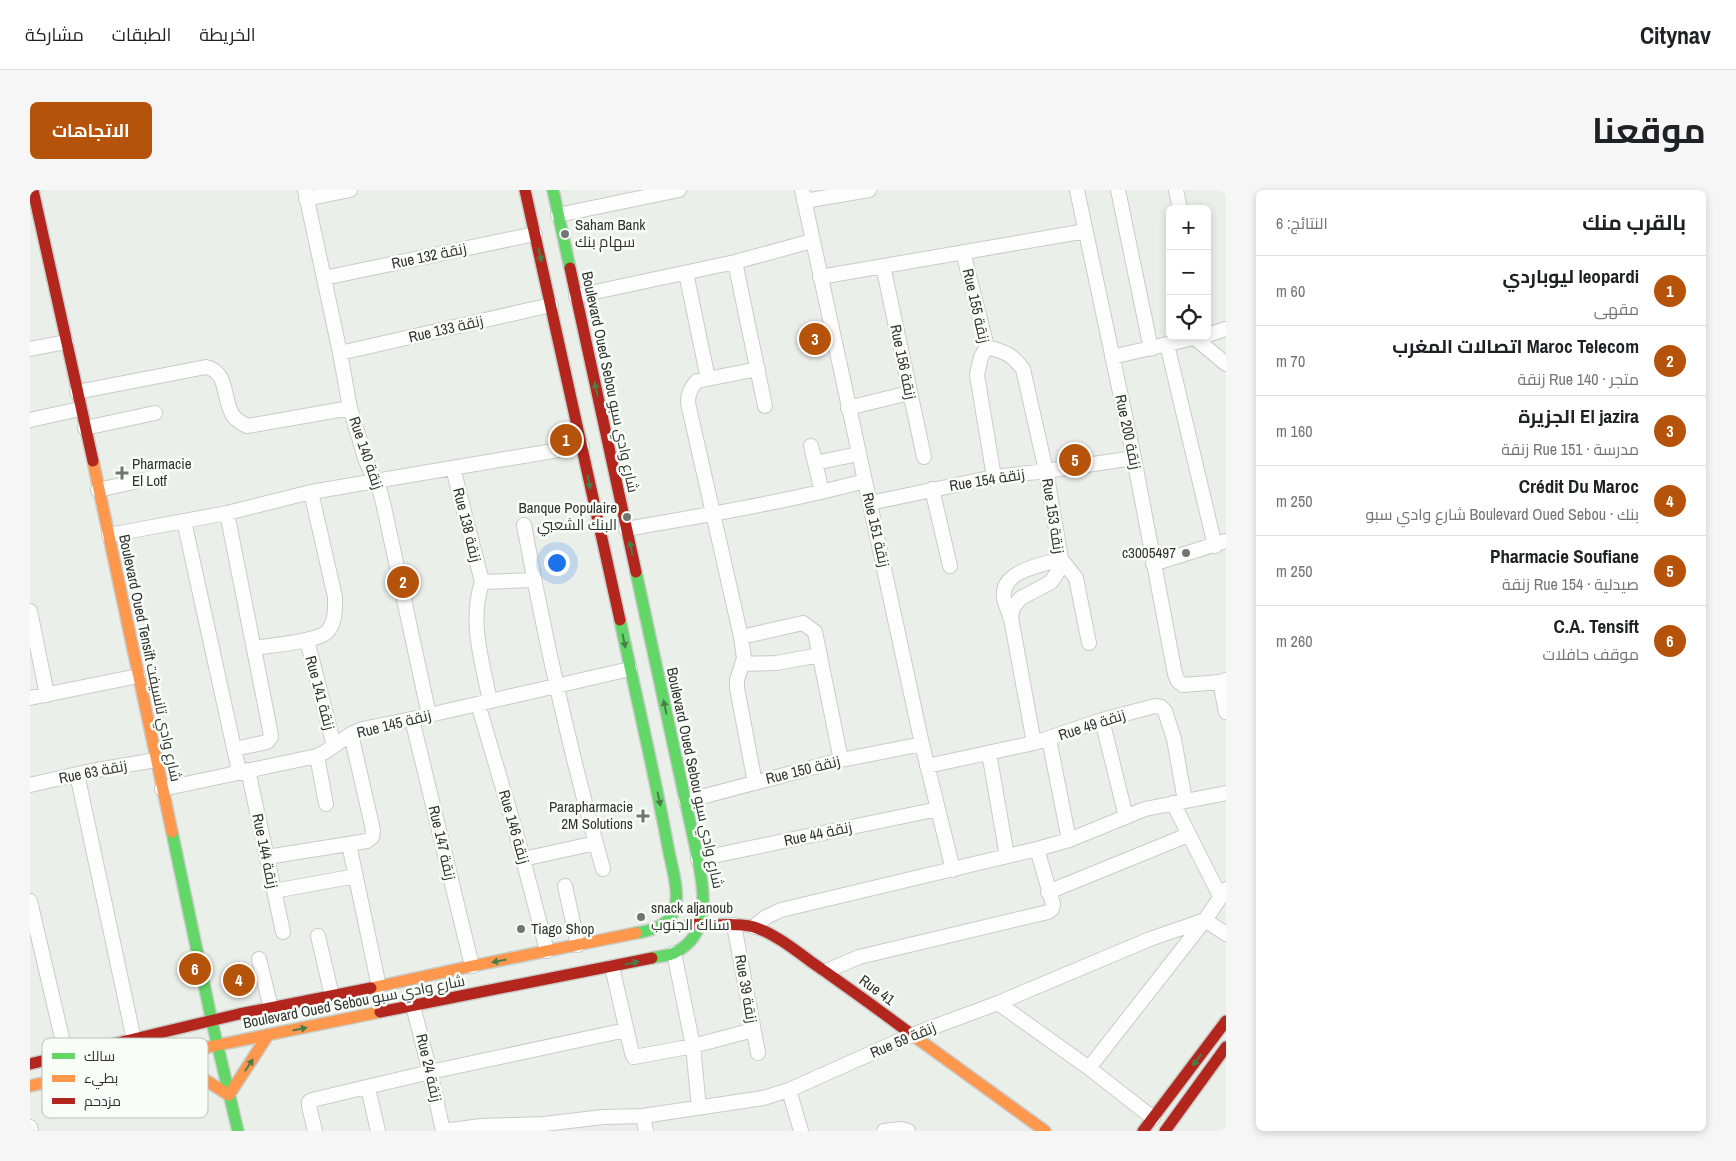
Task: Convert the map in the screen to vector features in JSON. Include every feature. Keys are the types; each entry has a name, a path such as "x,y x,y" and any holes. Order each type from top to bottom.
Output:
{"street":[{"name":"Boulevard Oued Tensift شارع وادي تانسيفت","path":"33,190 109,535 212,1022 238,1131"},
{"path":"306,194 350,190"},
{"path":"526,190 660,804 676,892 677,904 673,915"},
{"name":"Boulevard Oued Sebou شارع وادي سبو","path":"208,1047 674,953 693,939 700,926 704,911 704,891 698,859 553,190"},
{"path":"558,214 679,190"},
{"path":"803,196 869,190"},
{"name":"Rue 200 زنقة","path":"1077,190 1134,458 1175,674 1182,685 1223,681"},
{"path":"1118,190 1151,349"},
{"path":"1176,190 1179,205"},
{"name":"Rue 140 زنقة","path":"306,194 350,408 366,461 376,481 384,507 429,716"},
{"name":"Rue 151 زنقة","path":"803,196 922,744 953,870"},
{"path":"820,276 1086,231"},
{"name":"Rue 132 زنقة","path":"324,278 535,234"},
{"path":"576,296 735,262 812,241"},
{"name":"Rue 155 زنقة","path":"963,252 988,347 981,357 976,375 994,477"},
{"path":"735,262 765,406"},
{"name":"Rue 156 زنقة","path":"883,266 924,457"},
{"path":"686,273 708,379"},
{"name":"Rue 133 زنقة","path":"340,353 551,305"},
{"path":"1211,333 1226,329"},
{"path":"1112,357 1184,340"},
{"path":"1205,340 1226,364"},
{"path":"30,349 66,342"},
{"path":"1153,564 1220,543 1167,344"},
{"name":"Rue 153 زنقة","path":"988,347 1013,357 1023,370 1046,472 1061,559 1057,574 1051,582 1021,598 1013,607 1011,618"},
{"path":"77,392 206,368 213,369 219,375 233,416 248,426 350,408"},
{"path":"755,783 737,688 737,680 744,658 741,637 712,514 688,396 692,387 698,381 758,370"},
{"path":"848,408 909,393"},
{"path":"30,420 80,409"},
{"path":"85,428 155,413"},
{"path":"109,535 227,513 311,492 582,446"},
{"path":"811,446 822,492"},
{"path":"815,463 858,454"},
{"name":"Rue 154 زنقة","path":"870,503 994,477 1046,472 1134,458"},
{"name":"Rue 138 زنقة","path":"453,468 482,582"},
{"path":"98,490 156,477"},
{"path":"626,528 712,514 822,492 865,481"},
{"path":"932,490 950,566"},
{"path":"255,648 306,640 327,632 333,623 335,597 311,492"},
{"path":"227,513 255,648 270,737 267,742 234,749"},
{"name":"Rue 144 زنقة","path":"184,521 234,749 244,770 267,857 283,932"},
{"path":"524,525 557,686 603,869"},
{"path":"1034,743 1011,618 1004,597 1007,581 1015,574 1061,559 1076,578 1089,643"},
{"path":"482,582 534,580"},
{"name":"Rue 146 زنقة","path":"482,582 477,596 475,613 484,703 547,951"},
{"path":"30,611 47,695"},
{"path":"741,637 803,623 815,632 841,760"},
{"name":"Rue 141 زنقة","path":"306,640 334,746"},
{"path":"742,664 820,656"},
{"name":"Rue 145 زنقة","path":"162,789 244,770 317,756 362,729 429,716 630,669"},
{"path":"30,698 138,676"},
{"path":"1223,681 1226,712"},
{"name":"Rue 49 زنقة","path":"927,766 1034,743 1102,720 1154,706 1161,707 1166,711 1174,739 1179,802"},
{"name":"Rue 147 زنقة","path":"412,719 472,966"},
{"path":"1102,720 1126,817"},
{"name":"Rue 141 زنقة","path":"349,844 367,841 372,837 373,830 351,734"},
{"path":"1049,738 1069,840"},
{"name":"Rue 150 زنقة","path":"686,801 841,760 922,744"},
{"path":"989,753 1007,856"},
{"path":"317,756 326,804"},
{"name":"Rue 63 زنقة","path":"30,785 77,774 156,760"},
{"path":"77,774 134,1038"},
{"path":"754,927 766,917 781,910 1037,850 1069,840 1145,810 1226,793"},
{"path":"1089,1068 1205,920 1223,892 1188,835 1179,802"},
{"name":"Rue 44 زنقة","path":"698,859 938,809"},
{"path":"1048,892 1188,835"},
{"path":"523,859 596,843"},
{"path":"267,857 349,844 379,987"},
{"path":"826,971 859,957 1048,912 1052,909 1052,904 1037,850"},
{"path":"274,890 356,876"},
{"path":"565,886 578,945"},
{"path":"30,901 62,1038"},
{"name":"Boulevard Oued Sebou شارع وادي سبو","path":"143,1038 271,1008 653,930 664,924 673,915"},
{"name":"Rue 41","path":"673,915 686,922 700,926 734,925 754,927 782,941 1044,1130"},
{"path":"1205,920 1226,934"},
{"name":"Rue 59 زنقة","path":"443,1131 544,1124 567,1126 604,1117 643,1116 763,1098 789,1090 912,1035 998,1003 1150,939 1205,920"},
{"name":"Rue 39 زنقة","path":"734,925 758,1053"},
{"path":"318,936 332,996"},
{"path":"674,953 693,1046 699,1108"},
{"path":"259,959 271,1008"},
{"path":"612,967 626,1030 634,1056 693,1046 753,1030"},
{"path":"998,1003 1089,1068 1153,1118"},
{"name":"Rue 24 زنقة","path":"413,1006 443,1131"},
{"path":"1142,1131 1226,1021"},
{"path":"315,1131 309,1106 309,1102 312,1100 430,1072 626,1030"},
{"path":"208,1082 229,1095 268,1035"},
{"path":"1165,1131 1226,1047"},
{"path":"368,1088 378,1131"},
{"path":"789,1090 801,1131"},
{"path":"643,1116 646,1131"},
{"path":"884,1131 901,1129 908,1131"}],"traffic: fast":[{"path":"553,190 570,268"},
{"path":"636,572 698,859 703,898 700,924 695,935 686,945 674,953 652,958"},
{"path":"620,620 657,790 675,879 676,896 674,911 668,920 653,929 636,933"},
{"path":"172,832 212,1022 238,1131"}],"traffic: slow":[{"path":"93,461 172,832"},
{"path":"371,988 636,933"},
{"path":"208,1047 380,1012"},
{"path":"907,1031 1045,1131"},
{"path":"208,1082 229,1095 268,1035"},
{"path":"30,1086 42,1083"}],"traffic: jam":[{"path":"33,190 93,461"},
{"path":"525,190 620,620"},
{"path":"570,268 636,572"},
{"path":"689,923 746,925 769,933 907,1031"},
{"path":"380,1012 652,958"},
{"path":"139,1038 239,1014 371,988"},
{"path":"1143,1131 1226,1021"},
{"path":"1165,1131 1226,1047"},
{"path":"30,1064 42,1061"}],"place":[{"name":"Saham Bank سهام بنك","path":"565,234"},
{"name":"El jazira الجزيرة","path":"815,339"},
{"name":"leopardi ليوباردي","path":"566,440"},
{"name":"Pharmacie Soufiane","path":"1075,460"},
{"name":"Pharmacie El Lotf","path":"122,473"},
{"name":"Banque Populaire البنك الشعبي","path":"627,517"},
{"name":"c3005497","path":"1186,553"},
{"name":"Maroc Telecom اتصالات المغرب","path":"403,582"},
{"name":"Parapharmacie 2M Solutions","path":"643,816"},
{"name":"snack aljanoub سناك الجنوب","path":"641,917"},
{"name":"Tiago Shop","path":"521,929"},
{"name":"C.A. Tensift","path":"195,969"},
{"name":"Crédit Du Maroc","path":"239,980"}]}
